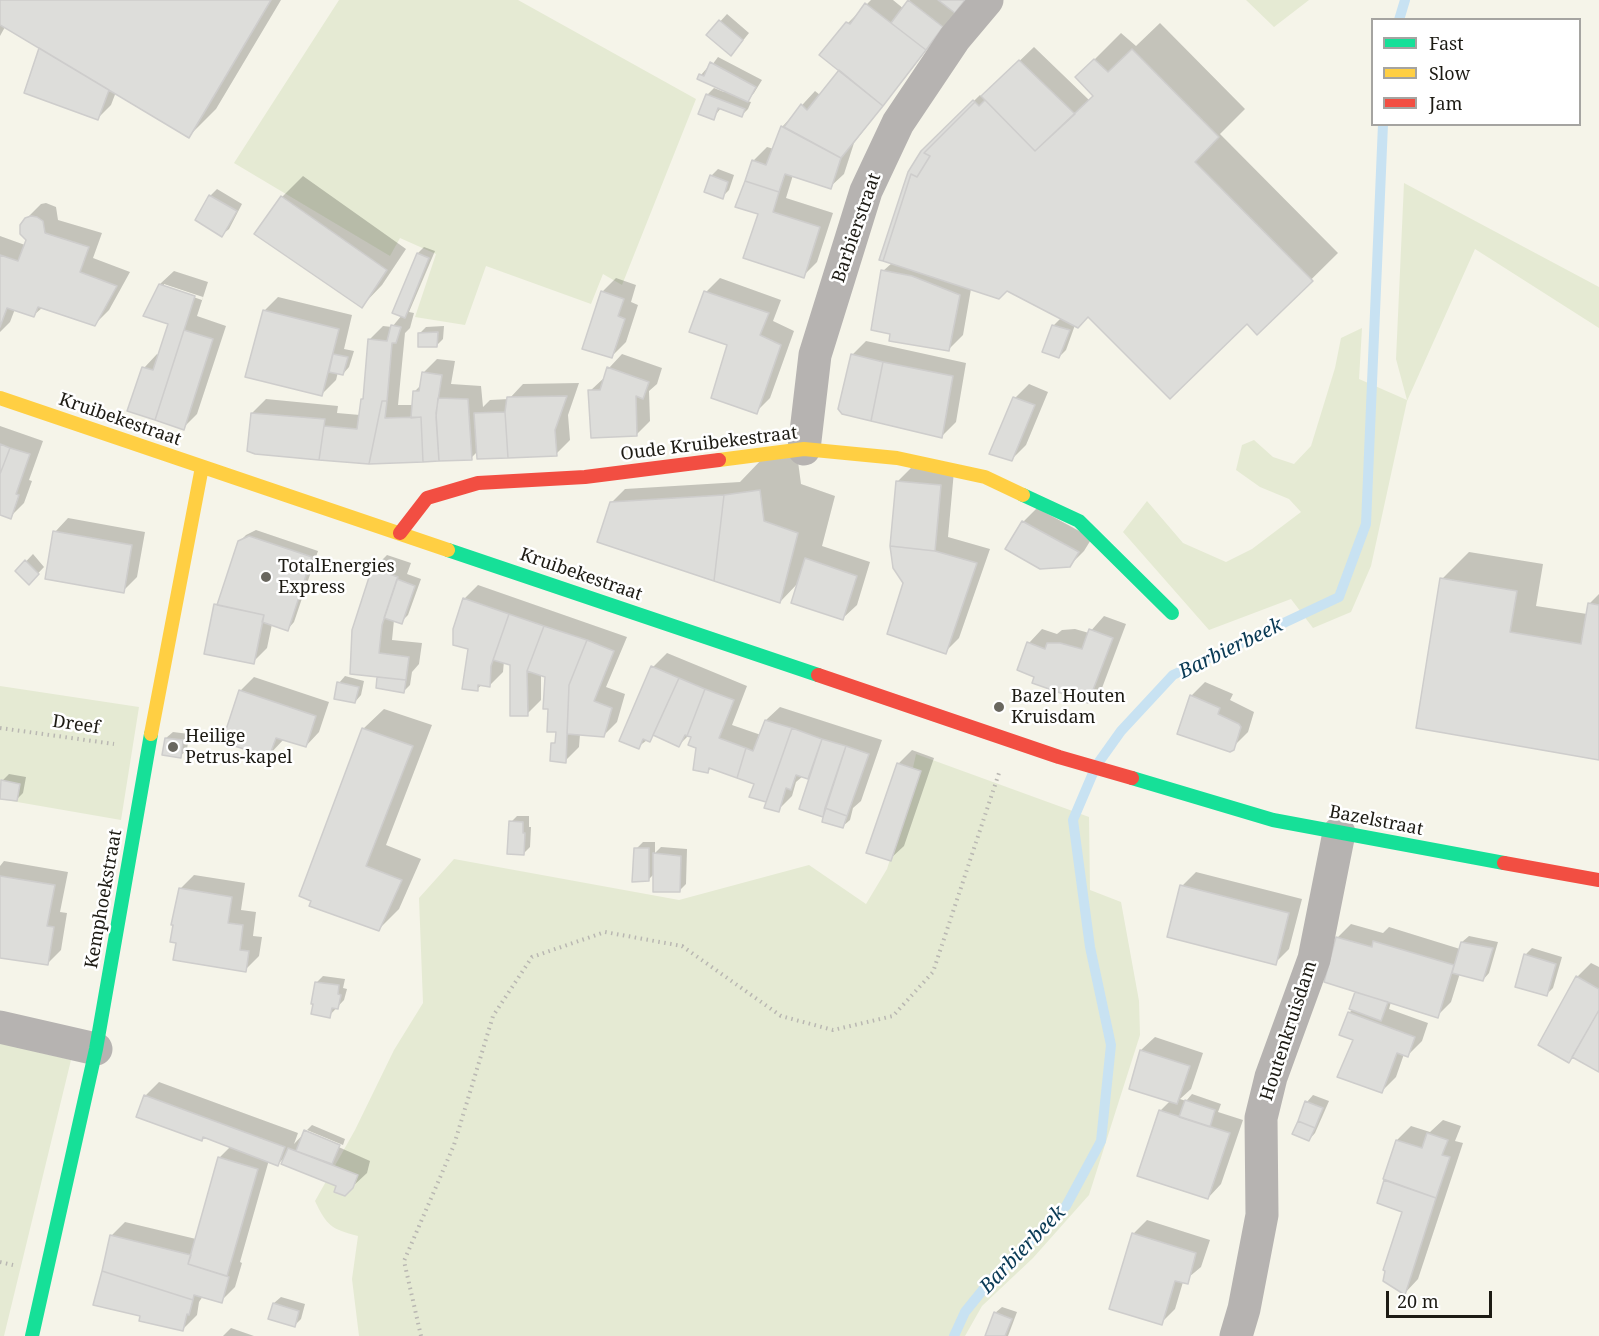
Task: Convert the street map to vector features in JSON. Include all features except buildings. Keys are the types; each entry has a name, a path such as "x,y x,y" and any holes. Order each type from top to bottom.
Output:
{"street":[{"name":"Barbierstraat","path":"804,449 815,355 866,191 898,123 955,38 987,0"},
{"name":"Kruibekestraat","path":"0,398 1059,757 1151,783"},
{"name":"Oude Kruibekestraat","path":"400,533 427,498 478,483 585,477 804,449 897,458 985,477 1079,521 1172,613"},
{"name":"Kemphoekstraat","path":"33,1336 96,1049 148,749 202,467"},
{"name":"Bazelstraat","path":"1151,783 1273,820 1599,880"},
{"name":"Houtenkruisdam","path":"1236,1336 1244,1309 1262,1215 1261,1118 1271,1077 1314,959 1339,832"},
{"path":"0,1027 96,1049"}],"path":[{"name":"Dreef","path":"0,728 148,749"},
{"path":"421,1336 404,1261 454,1145 493,1016 532,957 605,932 682,946 781,1016 832,1030 893,1016 933,972 1010,740"}],"green space":[{"path":"339,0 518,0 696,99 622,285 603,274 591,304 486,266 465,325 415,317 436,254 400,238 390,256 234,163"},
{"path":"1246,0 1309,0 1274,27"},
{"path":"1404,183 1599,287 1599,328 1475,249 1407,401 1371,566 1351,612 1313,628 1291,599 1209,630 1123,532 1147,501 1183,543 1226,562 1252,549 1301,512 1289,499 1260,487 1236,470 1242,445 1254,440 1273,457 1294,464 1311,446 1335,368 1341,338 1362,328 1359,379 1407,400 1396,359"},
{"path":"0,686 139,707 121,820 0,799"},
{"path":"916,754 1089,817 1090,890 1121,902 1139,1001 1140,1035 1089,1195 1033,1258 982,1306 965,1336 359,1336 352,1279 358,1236 331,1225 315,1201 355,1130 394,1050 423,1003 419,898 454,859 679,900 809,865 866,904 887,869 899,831"},
{"path":"0,1043 71,1060 4,1336 0,1336"}],"waterway":[{"name":"Barbierbeek","path":"1400,18 1405,0"},
{"name":"Barbierbeek","path":"954,1336 965,1312 990,1281 1066,1206 1101,1141 1111,1045 1090,947 1073,820 1096,766 1121,731 1173,675 1339,597 1366,524 1383,126"}],"traffic: fast":[{"path":"1023,495 1079,521 1172,613"},
{"path":"448,550 818,675"},
{"path":"32,1336 96,1049 151,734"},
{"path":"1132,778 1273,820 1504,863"}],"traffic: slow":[{"path":"0,398 448,550"},
{"path":"719,460 804,449 897,458 985,477 1023,495"},
{"path":"151,734 202,467"}],"traffic: jam":[{"path":"400,533 427,498 478,483 585,477 719,460"},
{"path":"818,675 1059,757 1132,778"},
{"path":"1504,863 1599,880"}],"place":[{"name":"TotalEnergies Express","path":"266,577"},
{"name":"Bazel Houten Kruisdam","path":"999,707"},
{"name":"Heilige Petrus-kapel","path":"173,747"}]}
